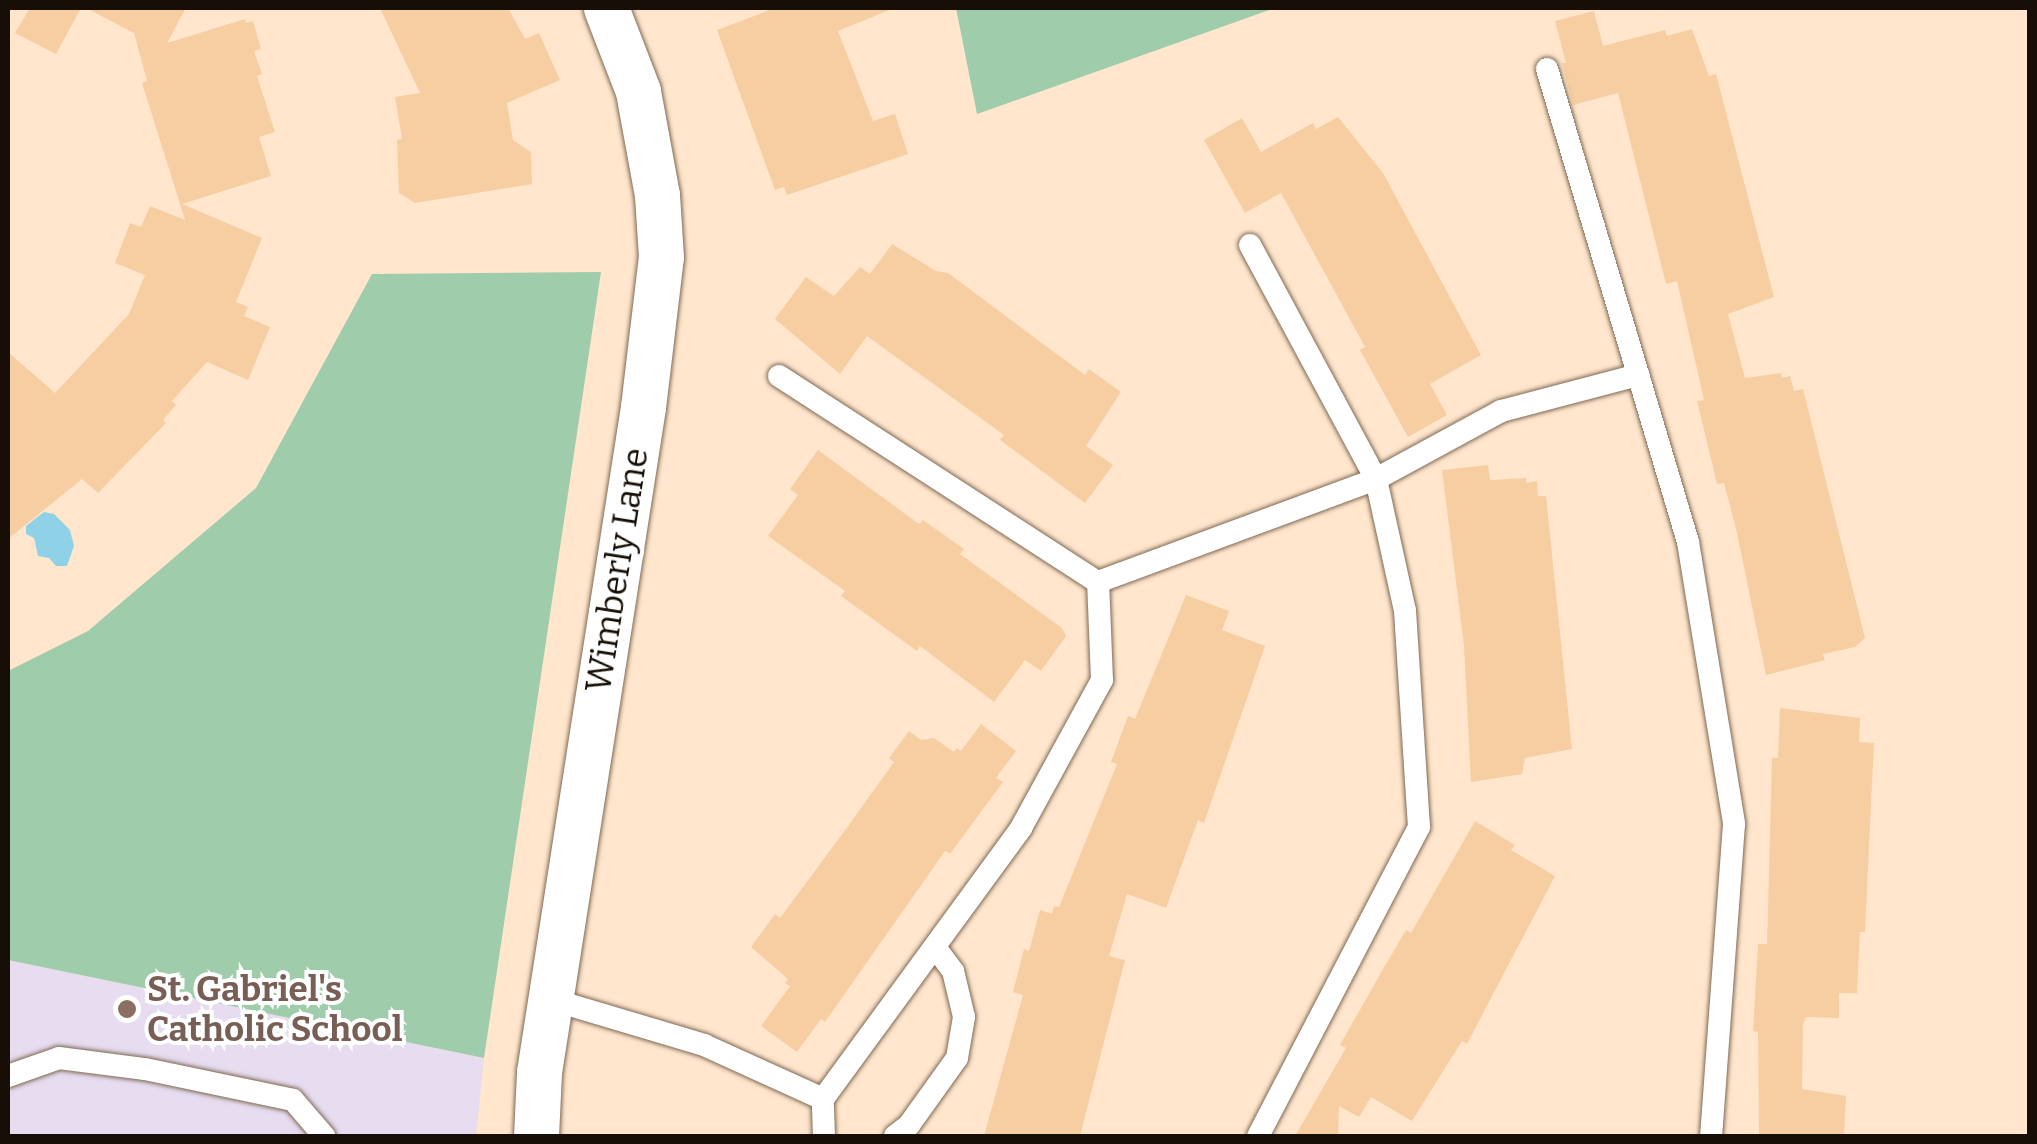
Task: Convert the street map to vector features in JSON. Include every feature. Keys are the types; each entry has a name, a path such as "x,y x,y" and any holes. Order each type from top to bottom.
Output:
{"street":[{"name":"Wimberly Lane","path":"536,1136 550,999 642,406 660,257 657,195 638,91 606,8"}],"lane":[{"path":"1547,69 1688,542 1734,824 1711,1136"},
{"path":"1250,245 1376,479 1406,612 1418,827 1258,1136"},
{"path":"1098,582 1376,479 1501,411 1638,375"},
{"path":"779,376 1098,582"},
{"path":"824,1136 823,1100 1021,828 1102,680 1098,582"},
{"path":"895,1136 909,1125 957,1058 964,1017 953,971 935,947"},
{"path":"550,999 704,1045 823,1100"},
{"path":"8,1076 58,1058 145,1069 293,1100 324,1136"}],"shaded area":[{"name":"St. Gabriel's Catholic School","path":"8,960 484,1058 476,1136 8,1136"}],"green space":[{"path":"956,8 1275,8 977,114"},
{"path":"601,272 484,1058 8,960 8,671 88,631 256,488 372,274"}],"water":[{"path":"44,512 54,514 70,530 74,546 67,566 56,566 49,558 38,556 34,538 26,534 26,526"}],"building":[{"path":"30,8 81,8 56,54 15,33"},
{"path":"86,8 186,8 167,43 245,19 246,23 253,21 261,49 254,51 262,74 257,76 275,132 259,137 271,176 182,204 262,238 236,302 248,307 244,316 270,327 248,380 207,362 172,401 176,405 163,420 166,423 98,493 82,479 8,539 8,352 55,393 129,314 145,275 115,263 130,223 141,227 150,206 185,220 142,83 147,81 134,33"},
{"path":"380,8 508,8 525,39 539,33 560,80 507,103 513,140 531,152 532,184 415,203 399,193 397,140 402,139 395,97 420,93"},
{"path":"775,8 894,8 838,31 873,121 895,114 908,154 787,195 784,187 775,190 717,30"},
{"path":"1594,11 1603,46 1665,30 1667,36 1692,29 1709,76 1716,74 1774,297 1728,314 1745,378 1781,373 1782,378 1790,376 1794,391 1803,389 1865,638 1855,647 1823,654 1825,660 1766,675 1737,533 1724,483 1717,484 1697,401 1704,400 1677,281 1666,284 1618,93 1573,105 1562,63 1566,63 1555,21"},
{"path":"1338,117 1383,173 1481,355 1430,384 1447,415 1408,437 1360,350 1365,347 1281,193 1245,213 1204,140 1242,118 1261,152 1313,123 1316,129"},
{"path":"892,244 936,271 948,273 1085,375 1089,369 1121,392 1086,446 1113,465 1085,503 1000,440 1004,435 867,336 840,374 775,319 806,277 834,296 860,267 870,274"},
{"path":"818,450 919,524 923,520 964,549 960,554 1062,628 1066,636 1041,671 1025,660 994,702 920,646 917,651 841,596 845,591 768,536 798,495 790,489"},
{"path":"1488,465 1490,480 1537,481 1538,496 1546,496 1572,749 1525,758 1522,774 1471,782 1464,646 1442,470"},
{"path":"1186,595 1229,611 1222,630 1265,646 1204,823 1198,820 1166,908 1127,894 1109,956 1125,960 1080,1136 984,1136 1023,995 1013,992 1024,949 1029,951 1040,910 1052,914 1054,906 1059,907 1117,764 1111,762 1128,716 1135,719"},
{"path":"1780,708 1860,718 1859,742 1874,743 1865,932 1860,932 1857,993 1839,993 1839,1018 1806,1017 1803,1025 1802,1089 1846,1096 1844,1136 1759,1136 1758,1032 1753,1031 1758,944 1767,944 1772,758 1778,758"},
{"path":"981,724 1016,751 996,778 1003,782 950,854 945,851 825,1022 821,1019 797,1052 761,1026 790,986 785,983 788,979 751,947 775,914 780,918 846,829 894,762 889,758 909,731 921,740 934,738 954,752 957,748 961,751"},
{"path":"1475,821 1515,845 1511,850 1555,876 1467,1044 1462,1041 1412,1121 1371,1097 1359,1117 1339,1106 1338,1136 1295,1136 1346,1048 1340,1045 1382,971 1406,930 1411,933"}],"place":[{"name":"St. Gabriel's Catholic School","path":"127,1009"}]}
